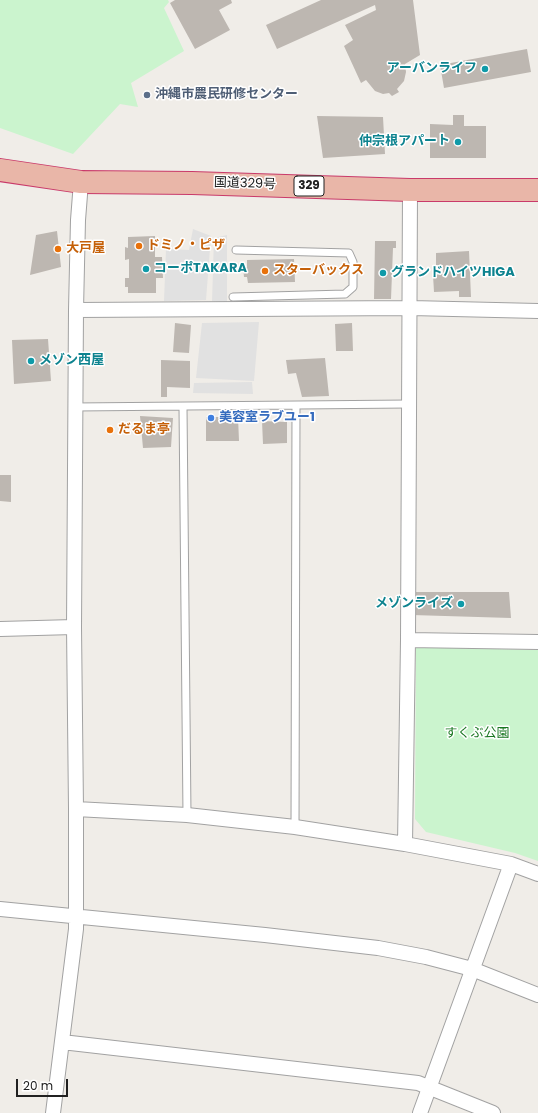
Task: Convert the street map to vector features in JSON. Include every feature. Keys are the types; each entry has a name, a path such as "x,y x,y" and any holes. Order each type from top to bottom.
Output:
{"highway":[{"name":"国道329号","path":"0,170 80,182 192,183 410,190 538,190"}],"street":[{"path":"53,1113 76,929 74,627 75,407 80,182"},
{"path":"405,844 411,308 410,190"},
{"path":"76,310 411,308 538,311"},
{"path":"0,629 74,627"},
{"path":"408,640 538,642"},
{"path":"76,809 187,815 295,827 405,844 510,864 538,874"},
{"path":"420,1113 510,864"},
{"path":"0,909 331,942 426,956 472,969 538,995"},
{"path":"62,1042 418,1083 494,1113"}],"lane":[{"path":"233,298 345,294 353,287 353,262 349,253 236,250"},
{"path":"75,407 409,404"},
{"path":"295,827 296,406"},
{"path":"183,407 187,815"}],"green space":[{"path":"0,0 168,0 169,2 164,8 184,51 131,83 138,107 120,104 73,154 0,128"},
{"name":"すくぶ公園","path":"416,647 538,650 538,861 515,853 426,832 415,819"}],"shaded area":[{"path":"193,229 211,236 206,300 164,301 166,249 189,250"},
{"path":"227,235 227,303 212,301 214,238"},
{"path":"259,322 254,381 196,378 202,323"},
{"path":"252,382 253,394 193,393 194,383"}],"building":[{"path":"175,0 231,0 232,3 219,10 230,30 195,49 170,3"},
{"path":"321,0 413,0 420,55 405,64 406,72 404,81 397,89 399,92 392,96 389,93 383,94 375,91 366,80 361,83 344,46 353,40 345,25 376,10 375,5 277,49 266,25"},
{"name":"アーバンライフ","path":"527,49 531,72 444,88 440,65"},
{"name":"仲宗根アパート","path":"453,115 464,115 464,126 486,126 486,158 430,158 430,124 453,125"},
{"path":"317,116 383,117 385,154 323,158"},
{"path":"57,231 61,267 30,275 36,235"},
{"name":"コーポTAKARA","path":"155,236 155,257 162,257 163,278 156,278 156,293 128,293 128,287 125,287 125,278 129,278 129,259 125,260 125,247 128,248 128,237"},
{"name":"グランドハイツHIGA","path":"375,241 396,241 396,248 393,248 391,299 374,299"},
{"path":"469,251 471,297 459,297 459,291 434,292 433,275 443,274 443,265 436,265 436,253"},
{"path":"294,259 295,282 248,283 247,277 244,277 243,267 247,267 247,260"},
{"path":"175,323 191,325 189,353 173,352"},
{"path":"352,323 353,351 336,351 335,324"},
{"name":"メゾン西屋","path":"48,339 51,381 14,384 12,340"},
{"path":"325,358 329,396 302,397 296,373 288,374 286,360"},
{"path":"161,360 190,361 190,388 167,387 167,397 161,397"},
{"path":"140,416 173,418 171,447 143,448"},
{"path":"206,417 238,417 239,441 206,441"},
{"path":"262,421 287,422 287,443 263,444"},
{"path":"0,475 11,475 11,502 0,501"},
{"name":"メゾンライズ","path":"413,592 509,592 511,618 412,615"}],"place":[{"name":"アーバンライフ","path":"485,69"},
{"name":"沖縄市農民研修センター","path":"147,95"},
{"name":"仲宗根アパート","path":"458,142"},
{"name":"ドミノ・ピザ","path":"139,246"},
{"name":"大戸屋","path":"58,249"},
{"name":"コーポTAKARA","path":"146,269"},
{"name":"スターバックス","path":"265,271"},
{"name":"グランドハイツHIGA","path":"383,273"},
{"name":"メゾン西屋","path":"31,361"},
{"name":"美容室ラブユー1","path":"211,418"},
{"name":"だるま亭","path":"110,430"},
{"name":"メゾンライズ","path":"461,604"}]}
